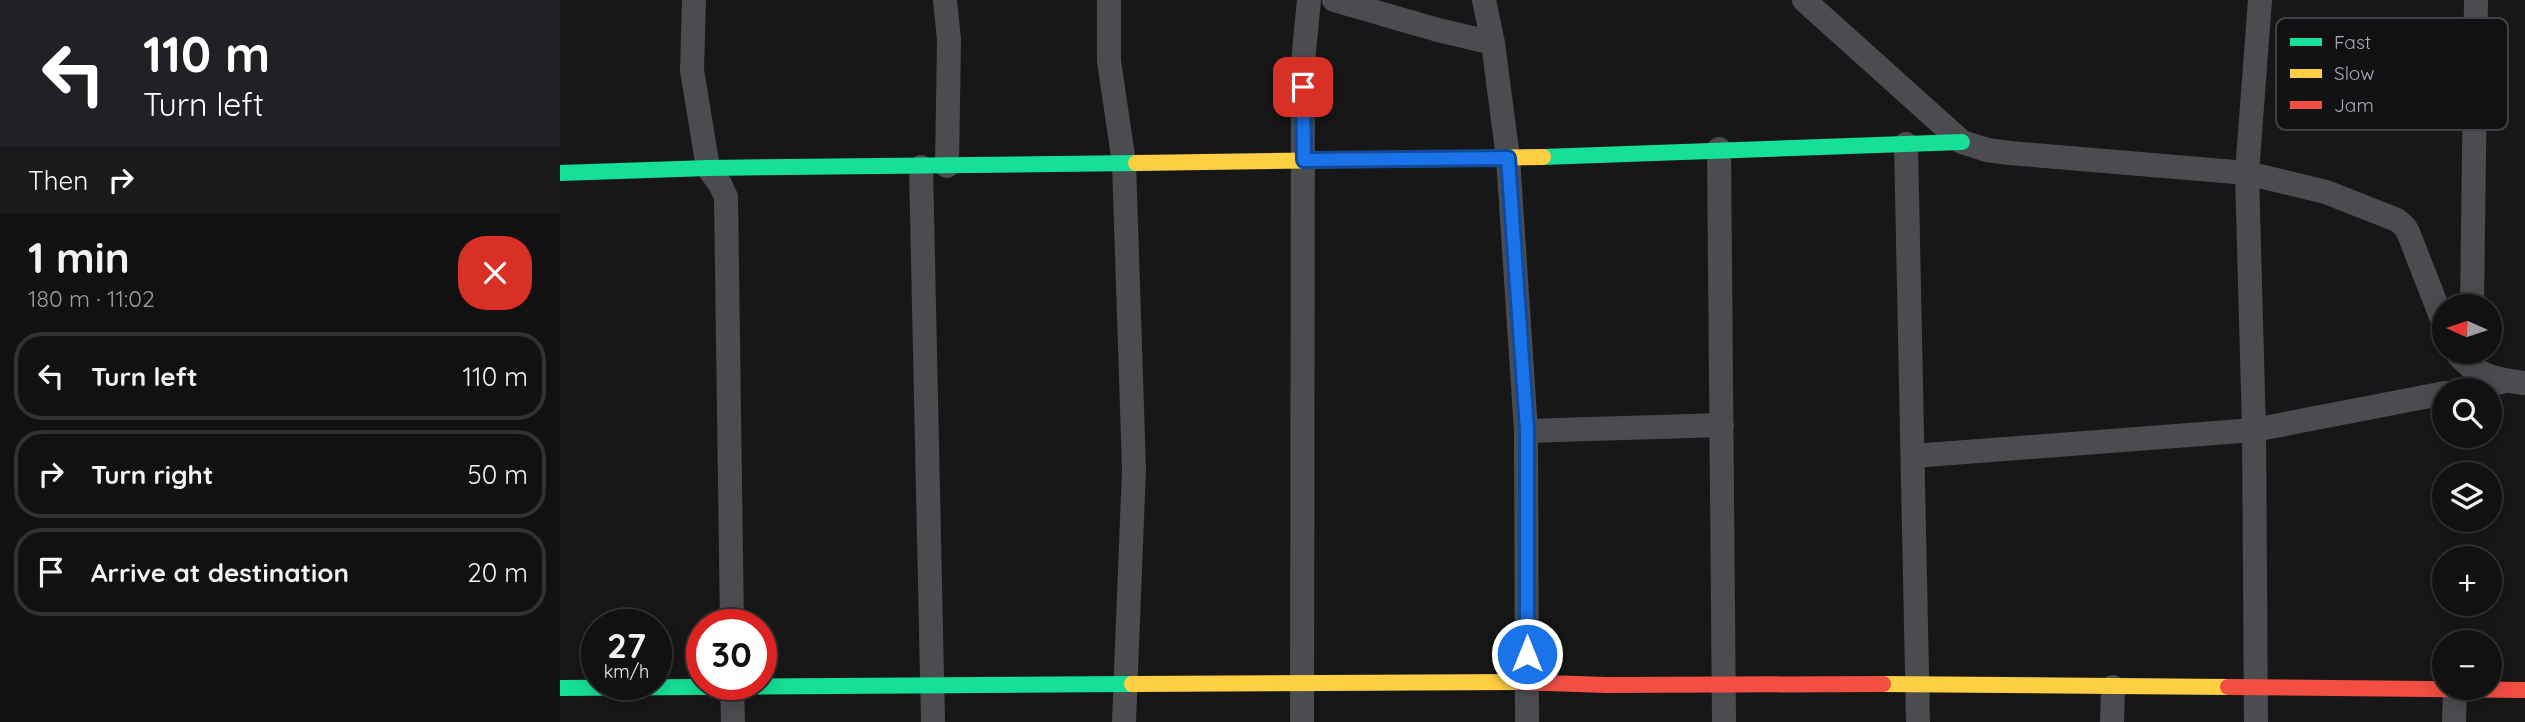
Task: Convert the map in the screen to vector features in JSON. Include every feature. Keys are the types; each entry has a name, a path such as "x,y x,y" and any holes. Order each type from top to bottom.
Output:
{"street":[{"path":"694,0 692,70 708,169 726,197 732,609"},
{"path":"945,0 949,40 947,166"},
{"path":"1109,0 1109,61 1124,163 1134,469 1124,722"},
{"path":"1302,722 1303,62 1309,0"},
{"path":"1334,0 1493,43"},
{"path":"1484,0 1493,43 1508,158 1527,430 1527,722"},
{"path":"1804,0 1962,142"},
{"path":"2256,722 2254,430 2247,173 2260,0"},
{"path":"2476,0 2476,18"},
{"path":"2472,294 2474,130"},
{"path":"560,173 1508,158 1962,142 1987,150 2010,153 2247,173 2326,192 2397,220 2404,226 2432,295"},
{"path":"1906,144 1918,722"},
{"path":"1719,149 1724,722"},
{"path":"921,167 933,722"},
{"path":"2474,364 2488,376 2516,382"},
{"path":"1913,456 2254,430 2432,396"},
{"path":"1527,430 1721,425"},
{"path":"777,686 1527,681 1607,685 1724,683 2432,690"},
{"path":"560,688 686,687"},
{"path":"2112,722 2113,687"},
{"path":"2502,690 2525,690"},
{"path":"732,700 733,722"},
{"path":"2454,722 2455,700"}],"traffic: fast":[{"path":"1543,157 1962,142"},
{"path":"560,173 708,168 1136,163"},
{"path":"560,688 1132,684"}],"traffic: slow":[{"path":"1136,163 1543,157"},
{"path":"1132,684 1519,682"},
{"path":"1883,684 2228,687"}],"traffic: jam":[{"path":"1519,682 1607,685 1883,684"},
{"path":"2228,687 2525,690"}],"route":[{"path":"1303,87 1304,160 1508,158 1527,430 1527,654"}]}
